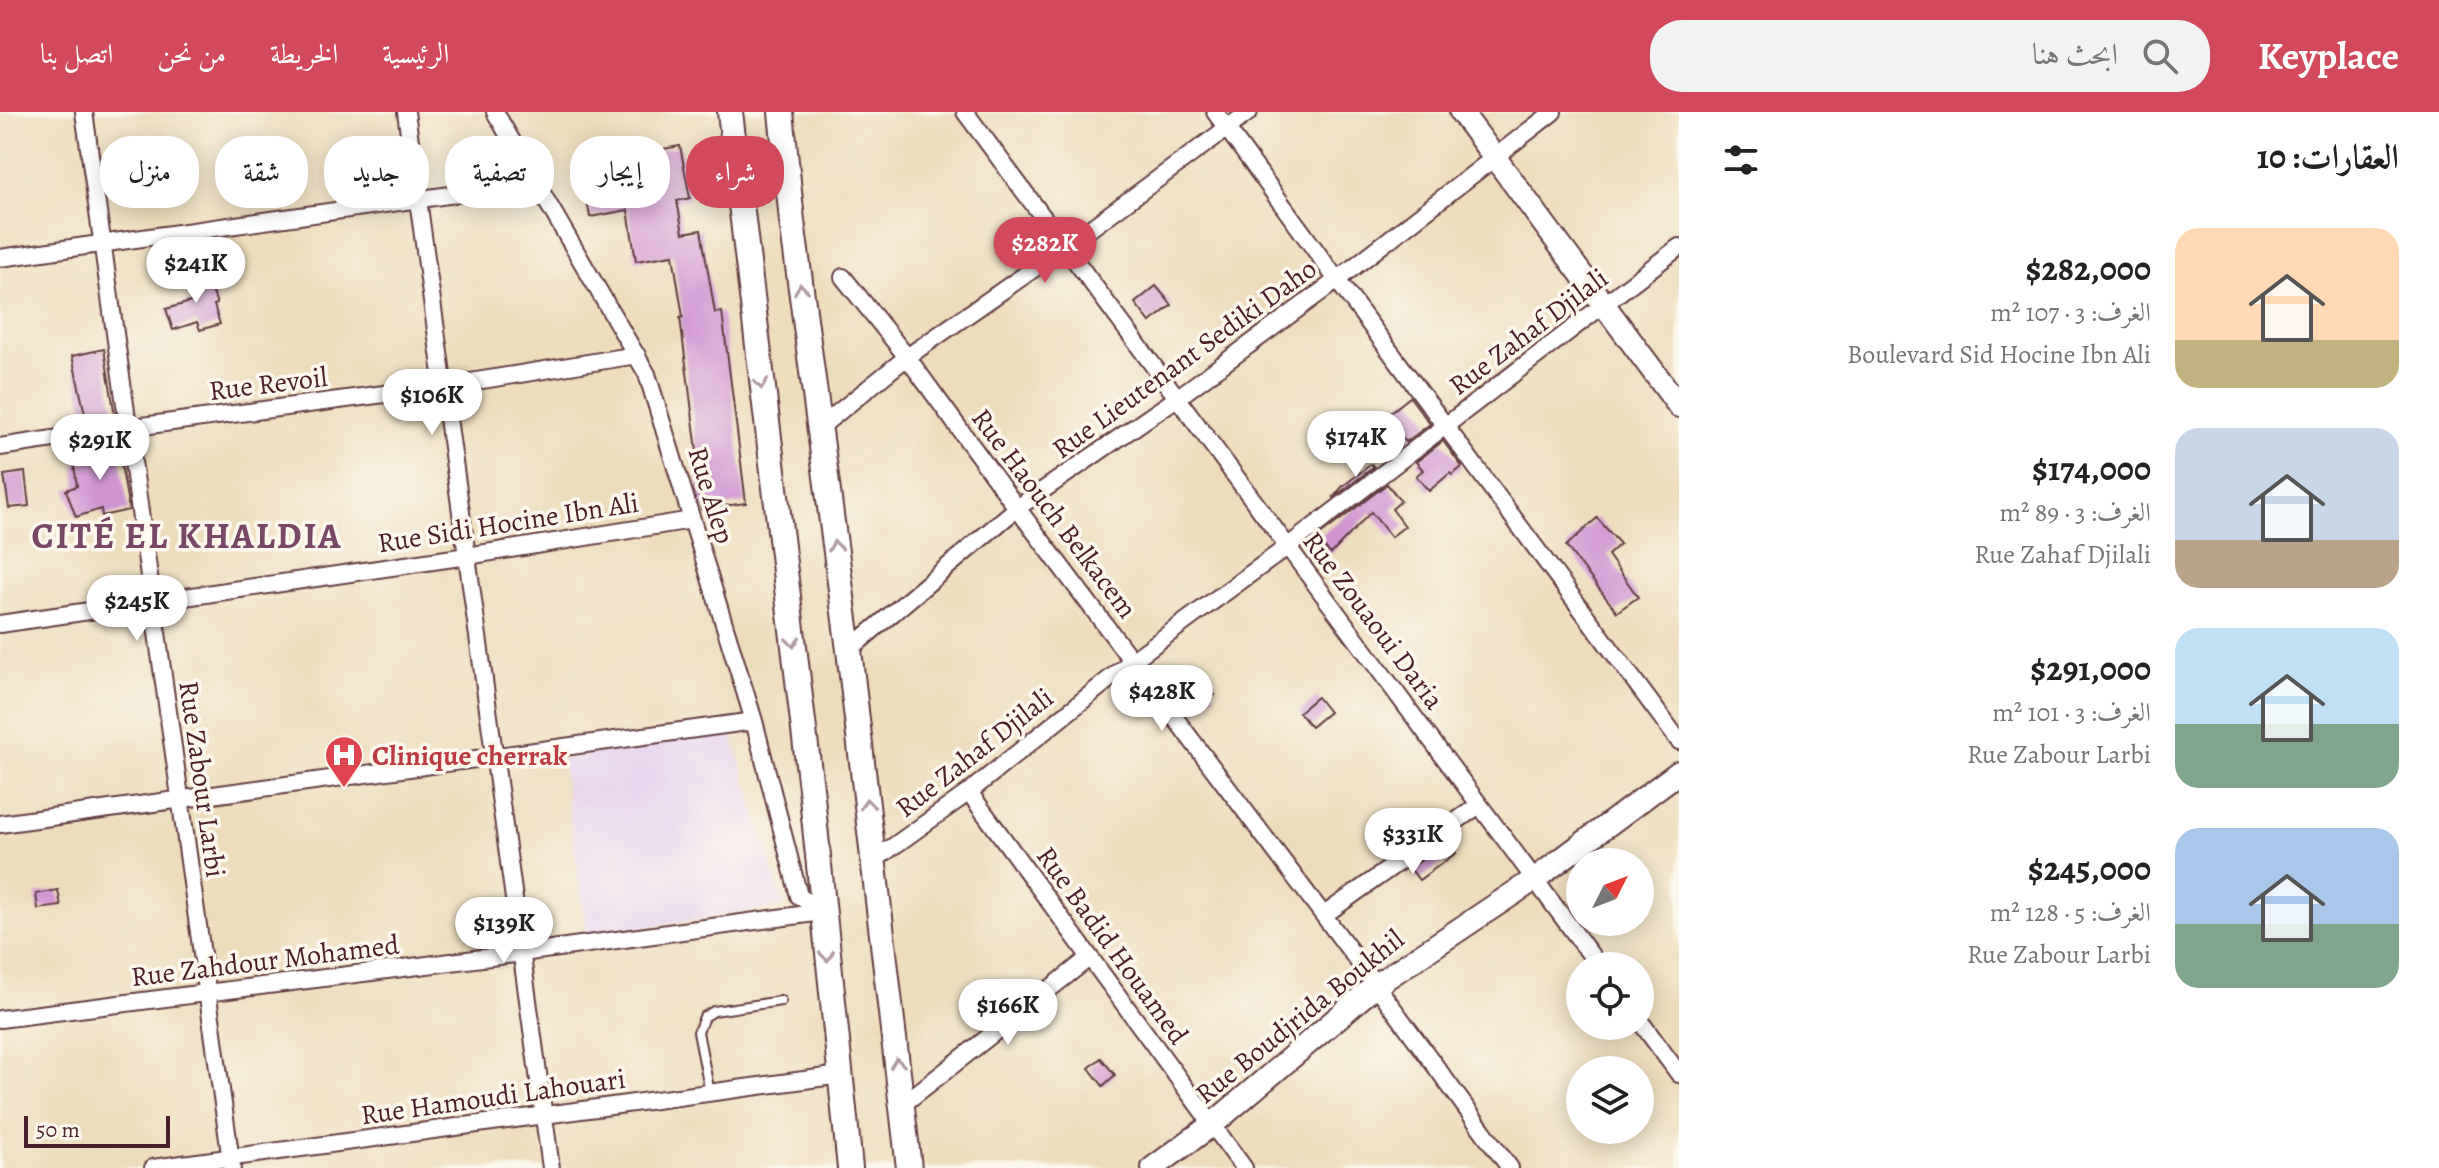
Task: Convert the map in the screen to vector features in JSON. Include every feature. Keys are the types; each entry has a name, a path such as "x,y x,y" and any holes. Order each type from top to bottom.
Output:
{"main road":[{"path":"730,112 812,797 850,1168"},
{"path":"781,112 792,221 849,650 909,1168"}],"street":[{"name":"Rue Zabour Larbi","path":"84,112 232,1162"},
{"path":"406,112 409,136"},
{"name":"Rue Alep","path":"495,112 509,136"},
{"name":"Rue Zouaoui Daria","path":"965,112 1589,952"},
{"path":"1215,112 1679,741"},
{"path":"819,428 907,357 1065,247 1249,112"},
{"path":"1461,112 1679,406"},
{"name":"Rue Lieutenant Sediki Daho","path":"849,650 1017,508 1177,398 1337,280 1553,112"},
{"path":"0,258 359,208"},
{"path":"419,208 551,1168"},
{"name":"Rue Alep","path":"550,208 647,374 754,721 799,896 822,912"},
{"name":"Rue Zahaf Djilali","path":"873,861 969,792 1133,660 1287,547 1679,247"},
{"name":"Rue Haouch Belkacem","path":"843,277 907,357 1510,1168"},
{"name":"Rue Revoil","path":"0,447 445,386 637,355"},
{"name":"Rue Sidi Hocine Ibn Ali","path":"0,624 692,520"},
{"path":"0,824 754,721"},
{"name":"Rue Boudjrida Boukhil","path":"1153,1168 1213,1124 1376,985 1535,879 1679,772"},
{"name":"Rue Badid Houamed","path":"969,792 1244,1168"},
{"path":"1324,915 1479,805"},
{"name":"Rue Zahdour Mohamed","path":"0,1019 822,912"},
{"path":"902,1105 1089,958"},
{"path":"1654,1040 1679,1074"},
{"name":"Rue Hamoudi Lahouari","path":"153,1168 232,1162 544,1115 841,1075"}],"lane":[{"path":"710,1093 698,1032 704,1017 714,1011 781,1001"}],"shaded area":[{"path":"730,729 784,906 587,936 562,759"}],"building":[{"path":"680,146 686,177 686,199 677,201 683,233 701,230 715,313 722,312 746,503 701,509 697,475 700,474 680,318 683,317 673,255 636,261 628,210 590,217 588,208 670,208 670,148"},
{"path":"204,268 217,304 214,305 220,324 200,330 197,322 173,330 166,309 194,301 185,275"},
{"path":"1156,286 1172,305 1150,322 1135,303"},
{"path":"104,349 115,416 87,423 72,356"},
{"path":"1410,397 1430,424 1406,442 1386,416"},
{"path":"117,441 129,510 102,516 101,509 76,517 66,490 77,486 74,465 88,462 84,446"},
{"path":"1443,441 1462,467 1429,491 1416,476 1423,470 1416,462"},
{"path":"1371,464 1374,467 1333,498 1342,487"},
{"path":"25,472 29,506 9,508 4,475"},
{"path":"1387,484 1401,501 1392,509 1405,526 1391,537 1371,512 1331,554 1315,539"},
{"path":"1597,518 1620,544 1608,555 1638,597 1617,612 1566,546"},
{"path":"1203,682 1215,695 1195,712 1184,699"},
{"path":"1317,697 1329,712 1311,727 1299,712"},
{"path":"1448,841 1456,853 1419,880 1410,868"},
{"path":"58,890 61,906 38,909 36,894"},
{"path":"1101,1058 1115,1075 1103,1086 1089,1068"}],"place":[{"name":"Clinique cherrak","path":"344,789"}],"district":[{"name":"CITÉ EL KHALDIA","path":"187,535"}]}
